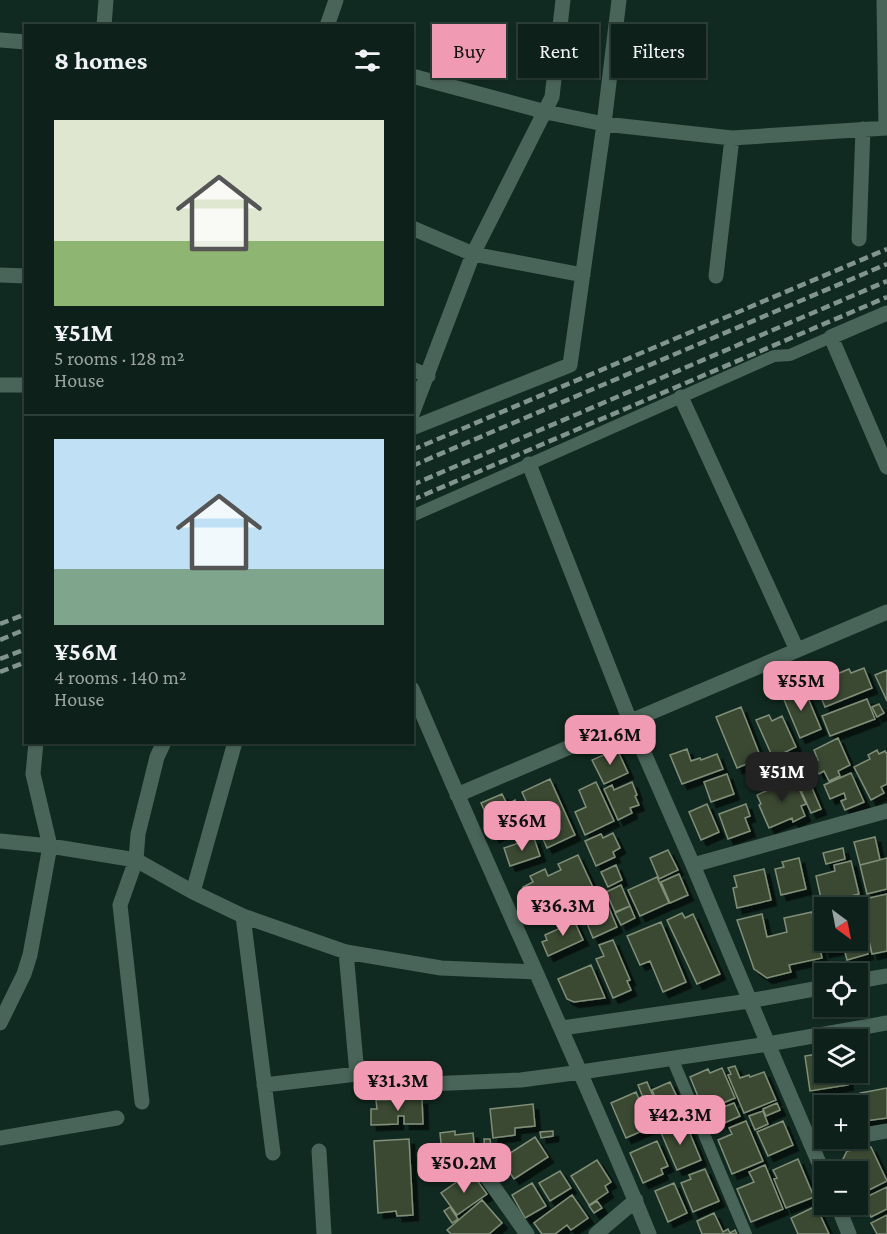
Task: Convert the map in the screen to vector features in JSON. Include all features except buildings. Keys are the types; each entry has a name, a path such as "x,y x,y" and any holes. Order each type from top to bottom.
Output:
{"street":[{"path":"104,24 106,0"},
{"path":"328,24 336,0"},
{"path":"414,409 473,254 552,97 563,0"},
{"path":"414,427 570,365 604,124 618,0"},
{"path":"414,77 546,112 604,124 732,138 886,128 882,2"},
{"path":"0,40 24,42"},
{"path":"859,239 862,129"},
{"path":"716,276 732,138"},
{"path":"414,229 473,254 583,276"},
{"path":"0,275 24,276"},
{"path":"886,460 831,337 887,313"},
{"path":"414,370 428,376"},
{"path":"0,385 24,385"},
{"path":"681,397 796,650"},
{"path":"528,464 630,721 818,1161"},
{"path":"457,795 887,612"},
{"path":"414,694 562,1028 650,1234"},
{"path":"0,1023 24,974 30,955 50,846 33,774 36,744"},
{"path":"142,1102 120,904 136,860 138,834 157,758 163,744"},
{"path":"193,892 234,744"},
{"path":"693,865 887,811"},
{"path":"0,842 50,846 136,860 193,892 243,916 346,952 441,968 536,972"},
{"path":"243,916 273,1153"},
{"path":"264,1085 357,1074 346,952"},
{"path":"868,979 887,976"},
{"path":"562,1028 749,1001 814,989"},
{"path":"427,1084 521,1080 768,1044 887,1023"},
{"path":"0,1138 117,1118"},
{"path":"868,1134 887,1131"},
{"path":"319,1151 324,1234"},
{"path":"483,1172 527,1234"},
{"path":"596,1234 636,1200"},
{"path":"841,1215 849,1234"}],"lane":[{"path":"414,515 774,356 790,355 831,337"},
{"path":"672,1058 746,1234"}],"railway":[{"path":"414,449 887,249"},
{"path":"414,465 887,264"},
{"path":"414,484 887,281"},
{"path":"414,499 887,297"},
{"path":"0,624 24,615"},
{"path":"0,640 24,630"},
{"path":"0,659 24,650"},
{"path":"0,672 24,663"}]}
